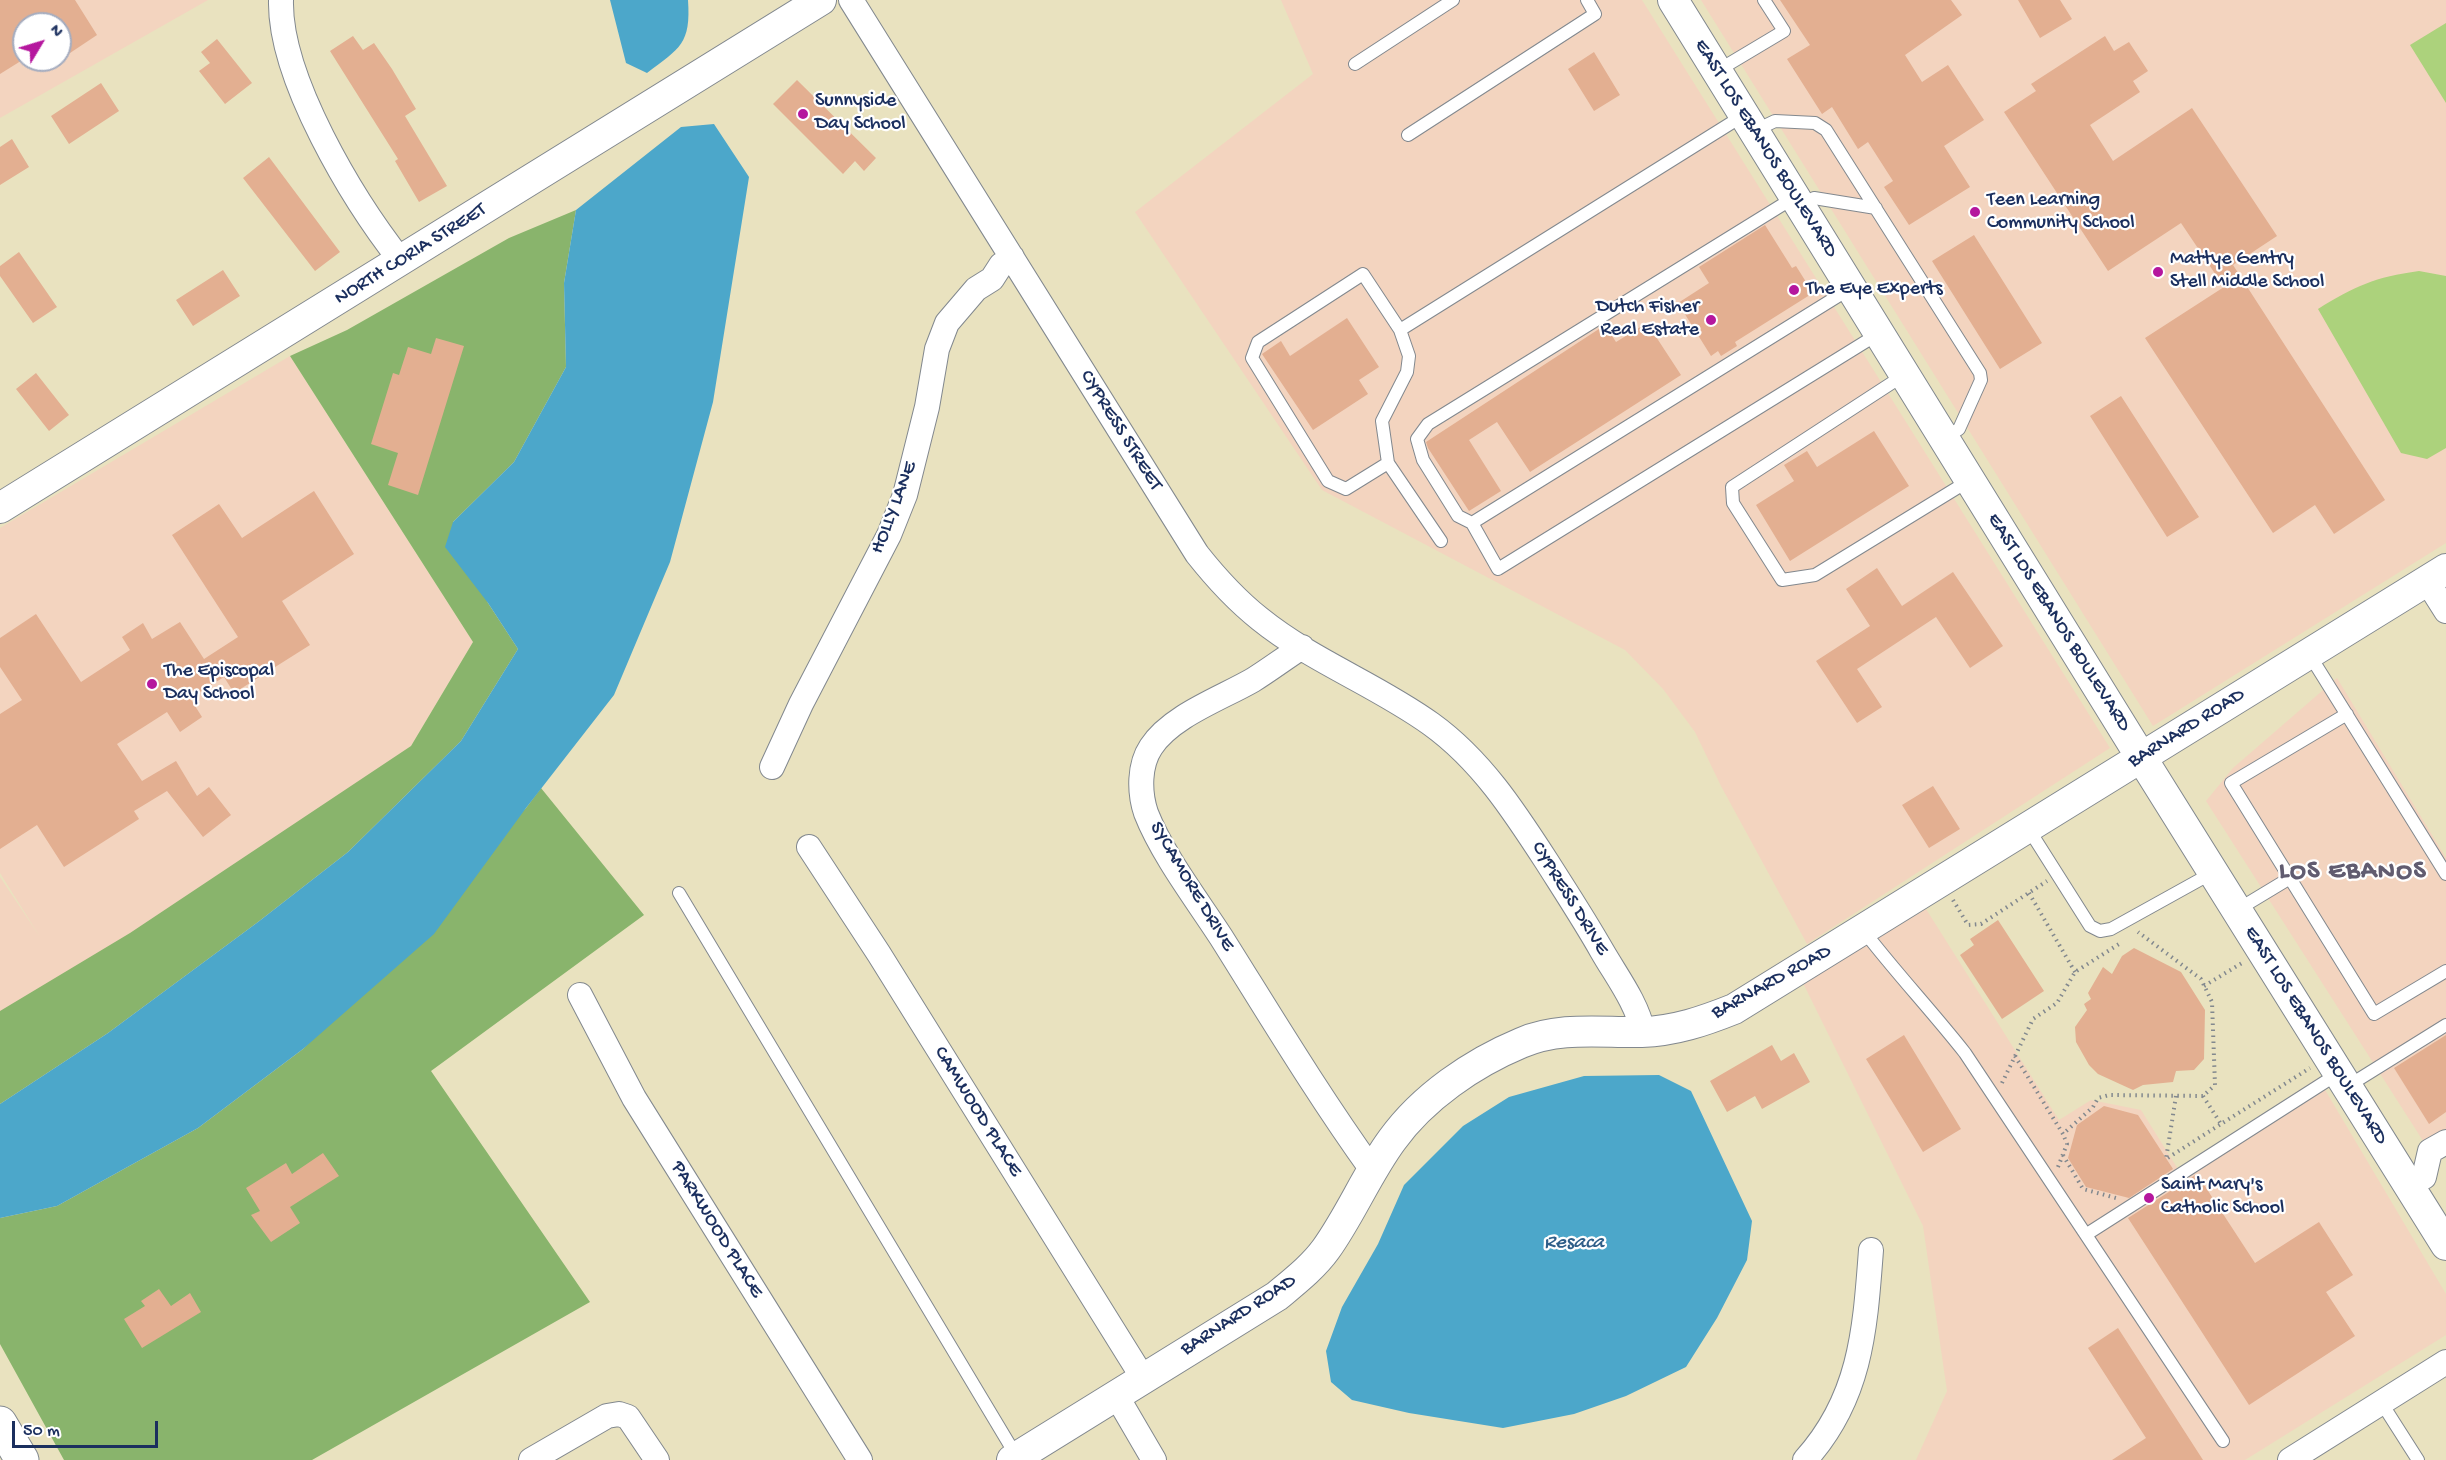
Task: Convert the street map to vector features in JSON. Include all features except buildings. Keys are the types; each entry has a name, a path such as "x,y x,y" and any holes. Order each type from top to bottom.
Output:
{"main road":[{"path":"0,1423 22,1460"}],"street":[{"path":"281,0 287,50 304,95 351,189 381,236 401,261"},
{"name":"NORTH CORIA STREET","path":"0,508 821,0"},
{"name":"CYPRESS STREET","path":"851,0 1197,554 1238,601 1262,621 1430,723 1451,739 1484,772"},
{"name":"EAST LOS EBANOS BOULEVARD","path":"1673,0 2338,1072 2426,1181 2446,1245"},
{"name":"HOLLY LANE","path":"772,767 801,704 888,535 905,495 927,407 938,349 947,323 976,289 992,279 1001,265 1012,258"},
{"path":"2437,575 2446,612"},
{"name":"BARNARD ROAD","path":"1015,1459 1277,1296 1306,1272 1325,1250 1343,1223 1372,1170 1393,1138 1416,1113 1450,1084 1495,1054 1524,1041 1554,1033 1643,1032 1676,1029 1706,1021 1734,1009 2437,575"},
{"name":"SYCAMORE DRIVE","path":"1302,647 1253,679 1183,718 1165,732 1151,747 1143,766 1141,787 1146,812 1173,862 1338,1123 1372,1170"},
{"name":"CYPRESS DRIVE","path":"1484,772 1524,826 1587,926 1635,1008 1643,1032"},
{"name":"CAMWOOD PLACE","path":"809,847 879,954 1143,1378"},
{"name":"PARKWOOD PLACE","path":"580,995 634,1098 860,1460"},
{"path":"2426,1181 2430,1151 2446,1142"},
{"path":"1804,1460 1818,1445 1834,1420 1857,1369 1866,1320 1871,1250"},
{"path":"2290,1460 2446,1362"},
{"path":"1116,1395 1154,1460"},
{"path":"531,1460 598,1421 619,1414 628,1417 657,1460"}],"lane":[{"path":"1355,64 1453,0"},
{"path":"1408,135 1595,14 1587,0"},
{"path":"1717,71 1784,31 1764,0"},
{"path":"1400,330 1749,123 1775,121 1815,123 1826,130 1980,373 1981,380 1959,429 1944,438"},
{"path":"1876,208 1814,198 1798,202 1428,424 1417,439 1423,460 1458,516 1472,523 1498,569 1880,334"},
{"path":"1388,463 1346,489 1328,481 1252,358 1258,342 1363,274 1400,330 1409,356 1407,372 1382,421 1388,463 1441,541"},
{"path":"1472,523 1851,288"},
{"path":"1905,375 1732,487 1733,503 1782,580 1815,575 1970,480"},
{"path":"2309,654 2446,874"},
{"path":"2347,714 2231,783 2374,1014 2446,971"},
{"path":"2028,828 2090,926 2100,932 2111,929 2213,873"},
{"path":"2237,911 2290,878"},
{"path":"678,893 1015,1459"},
{"path":"1863,930 1897,974 1927,1004 1965,1053 2223,1441"},
{"path":"2087,1234 2338,1072 2446,1025"},
{"path":"2382,1402 2418,1460"}],"path":[{"path":"1943,881 1968,925 1981,924 2058,874"},
{"path":"2029,893 2075,972"},
{"path":"1995,1097 2033,1019 2057,1003 2075,972 2150,924 2147,909"},
{"path":"2063,1134 2093,1107 2098,1098 2109,1095 2204,1096 2215,1085 2212,1002 2201,980 2138,932"},
{"path":"2204,986 2262,950"},
{"path":"2015,1056 2067,1144 2053,1183"},
{"path":"2176,1096 2166,1159 2221,1124 2338,1072"},
{"path":"2204,1096 2221,1124"},
{"path":"2063,1155 2083,1189 2120,1199"}],"shaded area":[{"path":"0,0 208,0 0,118"},
{"path":"1281,0 1642,0 2110,748 1807,944 1721,786 1695,732 1663,689 1625,650 1322,490 1135,212 1313,74"},
{"name":"Mattye Gentry Stell Middle School","path":"1701,0 2446,0 2446,543 2153,726"},
{"path":"290,356 473,642 411,746 0,1043 0,877 40,937 0,873 0,528"},
{"path":"2337,678 2446,858 2446,1132 2425,1144 2206,801 2233,768"},
{"name":"Saint Mary's Catholic School","path":"1926,909 2059,1120 2091,1100 2141,1110 2178,1169 2318,1078 2446,1294 2446,1335 2245,1460 1916,1460 1947,1391 1923,1226 1803,983"}],"green space":[{"path":"2446,23 2446,103 2410,45"},
{"path":"576,210 564,283 566,367 514,462 453,522 488,603 518,649 461,741 348,852 108,1033 0,1104 0,1011 130,933 411,746 473,642 290,356 347,330 509,238"},
{"path":"2419,271 2446,276 2446,448 2427,459 2401,453 2318,309 2366,284 2390,276"},
{"path":"541,788 644,915 431,1071 590,1302 312,1460 64,1460 0,1344 0,1218 57,1206 198,1128 303,1049 526,808"}],"water":[{"path":"610,0 688,0 688,26 681,44 647,73 626,63"},
{"path":"714,124 749,177 713,402 670,562 614,695 526,808 434,934 303,1049 198,1128 57,1206 0,1218 0,1104 108,1033 348,852 461,741 518,649 488,603 445,547 453,522 514,462 566,367 564,283 576,210 681,127"},
{"name":"Resaca","path":"1659,1075 1691,1091 1752,1221 1747,1260 1717,1318 1686,1367 1626,1396 1574,1414 1503,1428 1409,1413 1352,1400 1331,1382 1326,1351 1342,1307 1378,1244 1404,1185 1463,1126 1509,1097 1584,1076"}],"place":[{"name":"Sunnyside Day School","path":"803,114"},
{"name":"Teen Learning Community School","path":"1975,212"},
{"name":"Mattye Gentry Stell Middle School","path":"2158,272"},
{"name":"The Eye Experts","path":"1794,290"},
{"name":"Dutch Fisher Real Estate","path":"1711,320"},
{"name":"The Episcopal Day School","path":"152,684"},
{"name":"Saint Mary's Catholic School","path":"2149,1198"}],"district":[{"name":"LOS EBANOS","path":"2353,873"}]}
